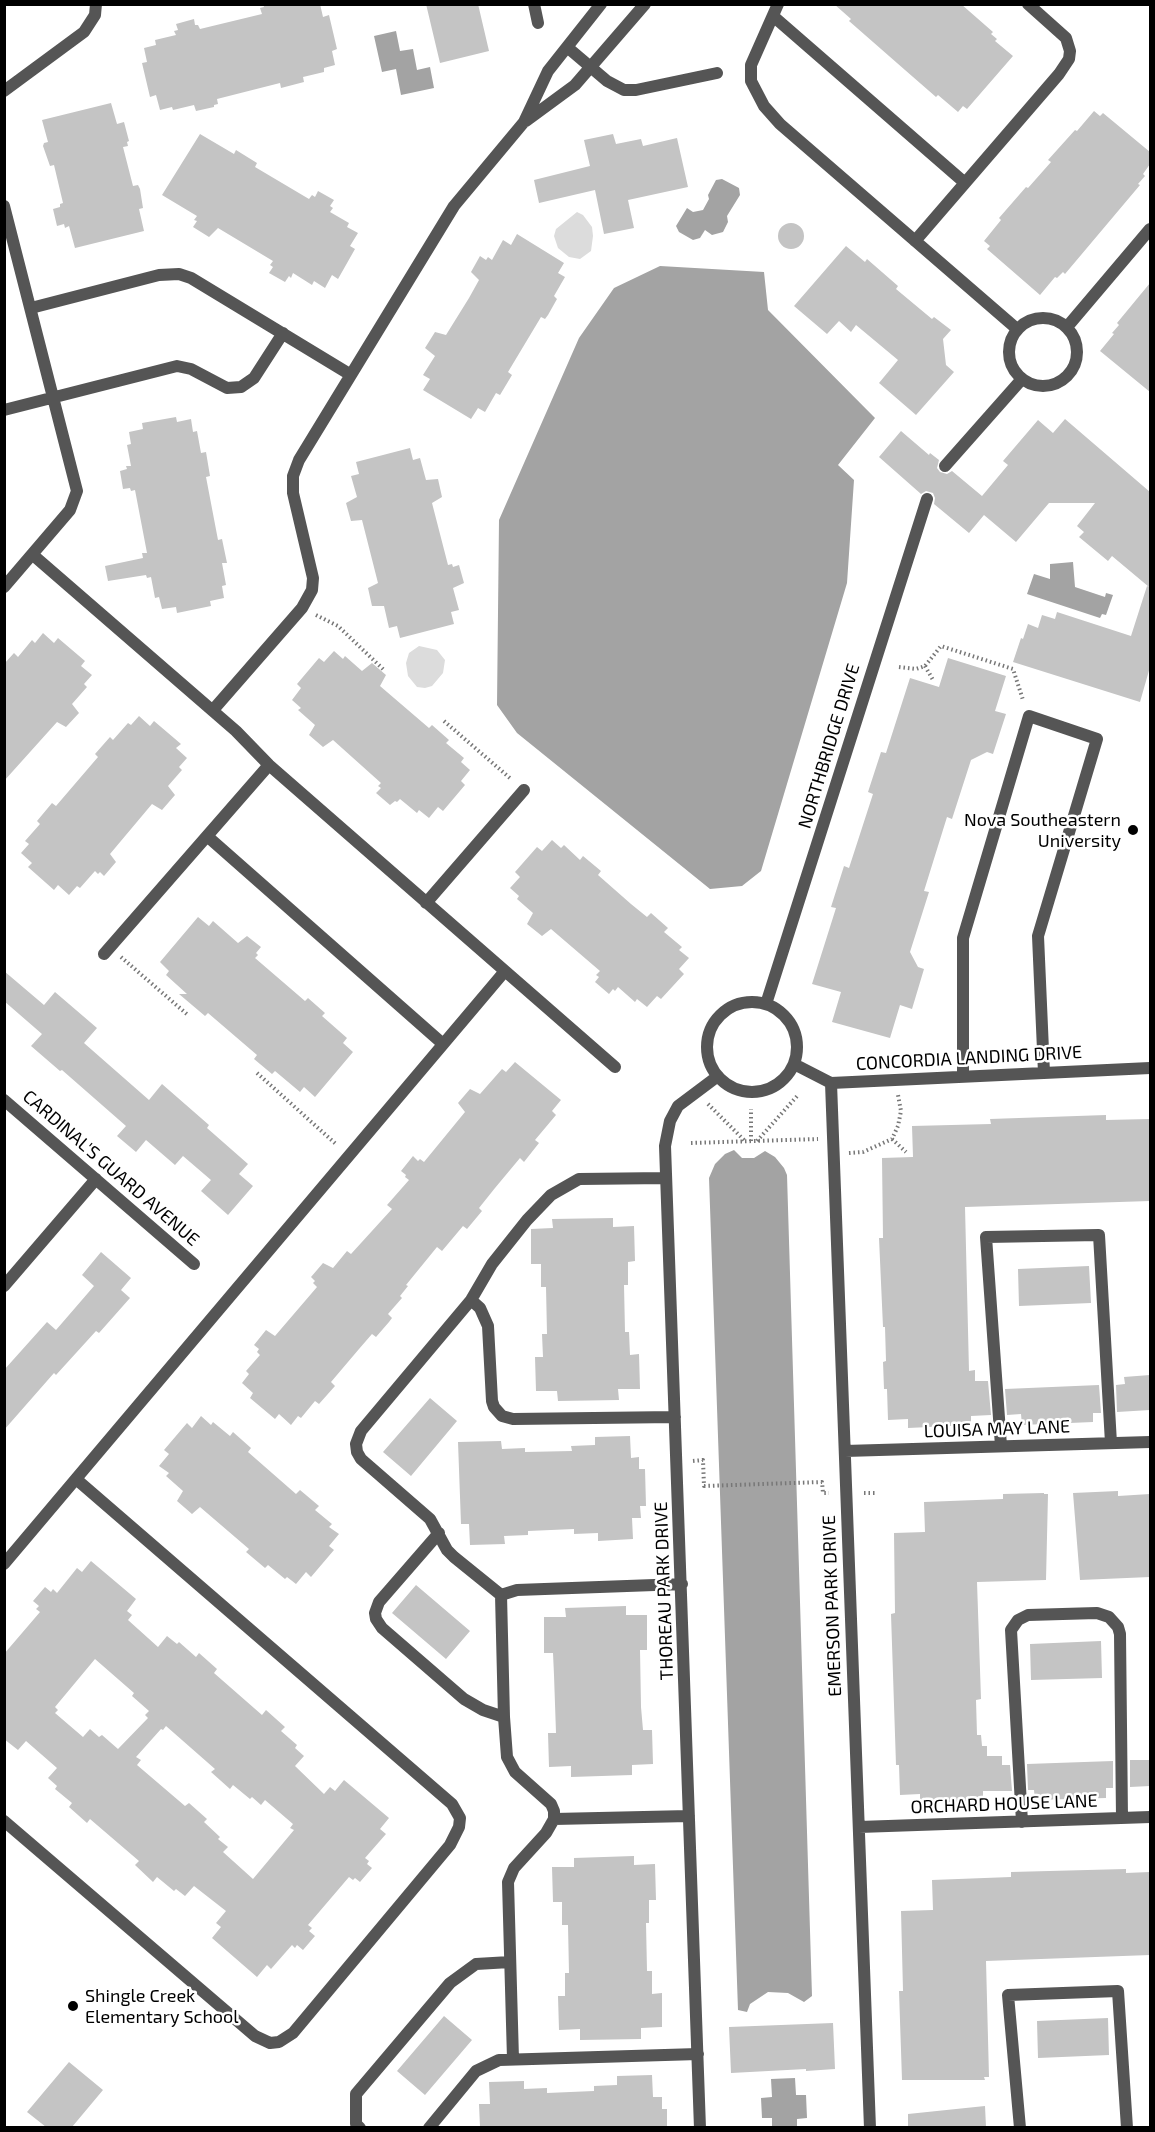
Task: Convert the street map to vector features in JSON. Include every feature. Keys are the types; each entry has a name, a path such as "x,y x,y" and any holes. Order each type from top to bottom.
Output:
{"street":[{"path":"4,91 84,32 95,15 96,4"},
{"path":"534,4 538,23"},
{"path":"524,122 541,82 601,4"},
{"path":"213,710 310,597 313,584 293,493 293,476 299,460 454,206 524,122 563,95 591,67 645,4"},
{"path":"915,241 1059,74 1069,59 1070,51 1065,38 1028,4"},
{"path":"965,183 776,10 751,66 752,81 759,98 780,124 1017,329"},
{"path":"567,46 612,85 624,90 631,91 717,73"},
{"path":"4,206 76,486 76,497 70,510 4,587"},
{"path":"1067,327 1150,229"},
{"path":"31,308 159,275 179,274 191,278 351,375"},
{"path":"1047,317 1058,320 1067,327 1074,335 1078,354 1070,373 1062,381 1052,385 1042,386 1022,379 1011,364 1009,355 1009,346 1017,329 1036,318 1047,317"},
{"path":"4,410 177,366 191,369 227,388 241,387 254,378 283,333"},
{"path":"945,466 1022,379"},
{"name":"NORTHBRIDGE DRIVE","path":"766,1004 927,499"},
{"path":"33,555 213,710 269,765 615,1066"},
{"path":"963,1076 963,938 1029,716 1097,739 1038,936 1044,1072"},
{"path":"107,951 269,765"},
{"path":"426,903 524,790"},
{"path":"207,836 443,1044"},
{"path":"4,1564 505,971"},
{"path":"741,1003 766,1004 787,1017 793,1028 797,1052 794,1064 777,1084 765,1090 752,1092 739,1090 717,1076 711,1065 708,1039 715,1022 729,1008 741,1003"},
{"name":"CONCORDIA LANDING DRIVE","path":"794,1064 831,1083 1150,1068"},
{"name":"THOREAU PARK DRIVE","path":"700,2127 665,1146 670,1120 678,1106 717,1076"},
{"name":"EMERSON PARK DRIVE","path":"831,1083 870,2127"},
{"name":"CARDINAL'S GUARD AVENUE","path":"4,1100 194,1264"},
{"path":"513,2059 508,1889 510,1875 546,1833 554,1819 554,1811 547,1799 510,1765 506,1750 501,1595 447,1550 439,1533 424,1513 361,1459 356,1444 360,1431 471,1300 488,1270 551,1195 579,1179 666,1178"},
{"path":"4,1286 96,1179"},
{"path":"1001,1446 986,1237 1099,1235 1111,1443"},
{"path":"471,1300 480,1308 489,1326 492,1401 502,1416 513,1419 675,1417"},
{"name":"LOUISA MAY LANE","path":"845,1451 1150,1442"},
{"path":"4,1821 255,2037 270,2043 279,2042 293,2033 450,1845 459,1827 460,1818 452,1804 76,1479"},
{"path":"439,1533 376,1607 376,1619 382,1628 464,1699 483,1710 504,1717"},
{"path":"501,1595 517,1590 682,1584"},
{"path":"1022,1822 1011,1630 1023,1616 1074,1613 1103,1614 1114,1622 1120,1634 1122,1818"},
{"path":"554,1819 689,1816"},
{"name":"ORCHARD HOUSE LANE","path":"859,1827 1150,1817"},
{"path":"358,2126 356,2094 450,1983 476,1964 510,1962"},
{"path":"1020,2127 1008,1995 1119,1991 1127,2127"},
{"path":"429,2127 476,2071 499,2060 698,2054"}],"path":[{"path":"302,608 338,626 384,670"},
{"path":"899,667 916,669 925,666 941,646 1013,669 1029,716"},
{"path":"925,666 933,680"},
{"path":"444,721 524,790"},
{"path":"107,951 189,1016"},
{"path":"257,1073 349,1156"},
{"path":"834,1155 863,1152 892,1139 901,1111 895,1080"},
{"path":"751,1141 798,1095"},
{"path":"707,1103 751,1141"},
{"path":"751,1109 751,1141"},
{"path":"691,1143 833,1139"},
{"path":"892,1139 906,1152"},
{"path":"703,1460 704,1486 822,1482"}],"shaded area":[{"path":"396,31 400,51 413,49 417,70 430,67 434,88 401,95 396,69 382,72 374,36"},
{"path":"722,179 739,188 740,195 727,216 728,222 723,232 712,235 705,230 700,238 693,240 679,232 676,226 687,208 693,212 703,210 716,180"},
{"path":"577,212 583,215 592,227 593,236 591,251 580,259 569,257 558,248 554,236 556,229"},
{"path":"660,266 764,272 768,310 875,418 838,465 854,480 847,583 761,871 742,886 710,889 517,733 497,705 499,520 579,338 614,288"},
{"path":"1073,562 1075,587 1105,597 1106,593 1113,595 1106,615 1102,614 1100,618 1027,594 1034,574 1050,579 1050,564"},
{"path":"419,646 437,650 445,660 443,673 432,686 425,688 417,687 408,676 406,663 409,653"},
{"path":"734,1150 742,1158 754,1158 765,1151 775,1157 787,1175 812,1996 804,2002 788,1993 768,1992 750,2004 747,2012 738,2010 709,1178 715,1164 725,1154"},
{"path":"795,2078 796,2095 806,2095 807,2118 797,2119 797,2127 772,2127 772,2118 762,2118 761,2098 772,2097 771,2079"}],"building":[{"path":"263,4 320,4 323,17 329,15 337,49 332,51 335,65 324,68 324,72 303,77 304,82 281,88 280,83 217,99 218,104 214,107 196,111 194,105 173,110 172,107 160,110 156,95 150,97 142,63 147,62 144,48 156,45 155,40 176,35 174,31 178,30 176,24 194,19 195,25 198,25 200,29 262,14 260,8 264,7"},
{"path":"426,4 478,4 489,51 440,63"},
{"path":"834,4 961,4 993,32 991,34 997,39 995,41 1013,56 967,109 963,106 958,112 938,95 936,97 849,21 851,19"},
{"path":"111,103 117,124 124,122 129,141 128,146 123,147 133,186 138,185 140,189 143,208 139,209 144,231 75,248 69,226 65,228 64,224 57,226 53,209 60,207 63,203 54,165 50,166 43,146 48,142 42,120"},
{"path":"1094,111 1100,116 1103,113 1150,152 1150,164 1143,174 1145,176 1138,184 1140,185 1065,274 1063,272 1057,278 1055,277 1040,295 987,249 990,246 984,241 1001,220 999,218 1051,162 1048,160"},
{"path":"200,134 234,154 236,150 257,163 255,167 309,199 312,195 315,197 318,191 334,200 330,206 333,208 330,212 349,223 347,227 358,233 350,246 355,249 338,279 332,275 325,288 314,281 312,285 293,273 291,278 289,276 285,282 269,273 273,267 270,265 273,261 218,228 209,237 193,227 197,216 162,195"},
{"path":"613,134 616,144 641,139 643,146 677,138 688,187 628,200 634,228 604,234 595,190 539,203 534,180 590,166 584,140"},
{"path":"791,223 800,227 804,236 800,245 791,249 782,245 778,236 782,227"},
{"path":"517,234 564,263 558,273 565,277 554,296 557,299 548,315 545,319 541,317 508,372 512,375 500,395 496,393 485,412 478,408 471,419 423,390 430,379 423,375 435,356 425,348 435,332 446,335 469,298 479,280 471,272 480,256 486,260 488,257 492,260 503,240 511,245"},
{"path":"846,246 865,262 867,259 898,286 896,289 932,319 934,317 951,330 943,339 946,365 954,372 916,415 879,383 898,360 856,325 851,332 839,321 827,334 794,306"},
{"path":"1150,283 1150,392 1100,351 1114,334 1112,333 1119,325 1117,323"},
{"path":"176,417 177,422 191,419 193,432 197,431 201,453 206,452 210,476 206,477 218,540 222,539 227,563 222,563 226,585 222,586 224,598 210,601 211,606 177,613 176,607 162,609 159,597 155,598 151,577 147,578 146,575 108,581 105,566 143,558 142,553 147,553 135,490 123,489 120,471 127,469 126,466 131,466 127,445 131,444 129,432 143,429 142,423"},
{"path":"1065,419 1150,492 1150,667 1140,702 1013,662 1028,624 1038,628 1042,615 1055,619 1057,612 1131,636 1147,586 1149,587 1112,556 1108,561 1079,537 1084,532 1077,526 1095,503 1049,503 1016,542 984,515 969,533 934,504 933,493 926,491 921,494 879,457 901,431 929,455 930,453 939,460 937,468 940,472 947,474 952,471 982,496 1008,465 1003,461 1038,420 1053,433"},
{"path":"410,448 413,460 420,458 426,480 438,479 442,497 432,503 448,565 452,564 453,567 459,565 464,583 453,588 459,610 451,612 454,624 400,638 397,626 389,628 384,606 372,606 368,588 378,583 362,520 351,521 346,503 357,497 351,476 359,474 356,462"},
{"path":"43,633 54,643 58,638 85,661 81,666 92,675 84,684 87,687 72,704 79,713 66,727 57,722 4,781 4,664 14,653 18,657 32,640 35,643"},
{"path":"334,651 343,659 345,656 362,671 372,663 386,675 380,686 429,728 432,725 449,740 446,743 464,758 461,762 470,770 461,781 465,785 443,811 438,807 429,818 419,810 417,813 400,799 390,805 376,793 381,788 378,786 381,783 333,740 323,747 309,735 315,725 298,710 301,708 292,700 301,688 297,684 319,658 324,662"},
{"path":"948,658 1006,676 995,711 1006,714 993,754 987,752 971,760 952,819 947,817 924,891 929,892 910,952 918,967 924,969 912,1009 900,1005 890,1038 832,1022 841,992 812,984 836,908 831,907 844,866 849,868 873,794 868,792 881,752 886,753 910,678 939,687"},
{"path":"139,716 150,726 154,721 181,744 176,748 187,758 179,767 182,770 168,786 175,795 162,810 152,804 110,854 116,862 104,876 95,871 80,888 77,886 69,895 58,885 54,890 28,867 32,863 21,853 29,844 25,841 40,824 37,821 52,803 56,806 98,757 95,754 110,737 113,740 128,723 131,725"},
{"path":"552,840 561,848 564,845 580,860 583,856 601,871 598,875 631,904 647,917 651,913 668,928 664,932 682,947 679,950 689,958 679,969 684,974 661,999 657,996 647,1007 637,999 635,1002 618,987 609,994 595,982 599,977 596,975 600,971 551,929 542,936 527,924 533,913 517,899 519,896 510,888 520,877 515,872 537,847 542,851"},
{"path":"198,917 209,926 213,921 238,943 247,936 261,947 255,958 305,1001 308,998 325,1013 322,1016 347,1038 343,1043 353,1052 315,1097 304,1087 300,1092 275,1071 272,1074 254,1059 257,1055 208,1013 205,1016 179,994 187,994 166,975 169,971 160,962"},
{"path":"4,971 44,1005 55,992 97,1028 84,1043 149,1100 162,1084 209,1125 207,1128 248,1164 239,1174 253,1186 228,1215 201,1191 211,1180 183,1156 175,1165 146,1140 136,1152 117,1136 126,1126 31,1046 42,1034 4,1001"},
{"path":"515,1062 561,1100 552,1111 556,1115 535,1140 539,1143 524,1162 520,1158 479,1208 482,1211 467,1229 463,1226 442,1251 437,1247 406,1285 408,1286 400,1296 402,1298 388,1314 392,1318 389,1322 376,1337 372,1334 359,1349 331,1382 335,1386 319,1404 315,1401 301,1418 298,1416 291,1425 279,1414 275,1419 250,1398 253,1393 242,1383 249,1374 246,1371 260,1355 257,1352 259,1349 254,1345 266,1330 275,1336 317,1287 311,1277 323,1263 333,1268 347,1251 351,1254 392,1209 387,1205 409,1180 401,1171 413,1156 418,1161 420,1159 424,1162 465,1112 458,1103 470,1089 480,1094 502,1069 506,1072"},
{"path":"1106,1115 1106,1120 1150,1119 1150,1201 965,1207 969,1371 975,1370 975,1381 988,1381 991,1415 971,1416 971,1425 908,1428 908,1419 888,1420 887,1389 884,1389 885,1327 883,1327 879,1238 883,1238 882,1158 913,1157 912,1126 991,1124 990,1119"},
{"path":"613,1218 613,1227 634,1226 635,1261 628,1262 628,1285 624,1285 625,1332 629,1332 630,1355 639,1354 640,1389 618,1389 619,1400 558,1401 557,1391 536,1391 535,1357 543,1357 542,1334 547,1334 546,1287 541,1287 541,1264 531,1264 531,1229 553,1228 552,1219"},
{"path":"101,1252 131,1278 121,1290 130,1298 99,1333 96,1331 56,1375 54,1373 4,1430 4,1370 47,1322 56,1330 94,1286 82,1275"},
{"path":"1089,1266 1091,1303 1019,1306 1018,1269"},
{"path":"1150,1375 1150,1410 1117,1412 1116,1385 1125,1384 1124,1377"},
{"path":"1099,1385 1101,1413 1093,1413 1093,1422 1022,1425 1021,1414 1007,1415 1005,1389"},
{"path":"430,1398 457,1421 411,1476 383,1452"},
{"path":"201,1416 211,1425 213,1422 230,1436 233,1432 251,1448 248,1452 296,1494 300,1490 319,1506 315,1510 332,1524 329,1527 339,1534 329,1546 334,1550 311,1577 306,1572 296,1584 287,1577 285,1579 268,1565 265,1568 246,1552 249,1549 200,1507 192,1514 177,1501 183,1491 166,1476 169,1473 159,1466 169,1454 164,1450 187,1423 192,1428"},
{"path":"630,1436 631,1458 639,1457 639,1469 645,1469 646,1506 640,1506 641,1518 632,1518 633,1539 598,1541 598,1533 574,1534 574,1529 528,1531 528,1535 504,1536 505,1544 470,1545 469,1524 461,1524 458,1442 501,1441 502,1449 525,1448 525,1452 572,1451 571,1446 595,1445 595,1437"},
{"path":"1118,1491 1118,1496 1150,1494 1150,1577 1080,1580 1073,1493"},
{"path":"1003,1494 1048,1494 1046,1580 977,1582 981,1699 976,1700 977,1735 981,1735 982,1746 987,1746 987,1756 1002,1756 1002,1765 1010,1765 1012,1791 983,1791 983,1801 920,1803 920,1794 900,1795 899,1765 896,1765 891,1614 895,1613 894,1533 925,1532 924,1502 1003,1499"},
{"path":"91,1561 136,1599 127,1611 132,1615 128,1620 158,1647 167,1636 177,1644 179,1642 196,1657 199,1653 217,1669 214,1673 262,1715 266,1710 285,1727 281,1731 297,1745 295,1748 304,1756 295,1766 324,1794 330,1787 335,1791 344,1780 389,1818 380,1829 386,1834 365,1858 369,1861 367,1864 372,1868 360,1882 349,1877 308,1925 312,1928 309,1931 315,1936 303,1950 297,1945 295,1948 292,1945 271,1969 267,1965 257,1977 212,1938 221,1927 216,1923 226,1911 194,1886 185,1896 176,1889 174,1891 157,1877 153,1882 135,1865 139,1861 90,1819 87,1823 69,1807 72,1803 55,1789 57,1786 48,1778 57,1768 26,1741 18,1750 4,1739 4,1654 40,1612 36,1609 39,1606 33,1601 45,1587 57,1593 77,1568 82,1572","holes":["95,1659 134,1693 132,1696 149,1711 145,1715 148,1718 118,1749 102,1735 99,1737 90,1729 83,1737 55,1713 58,1710 55,1707","166,1726 215,1769 211,1772 230,1789 233,1785 261,1805 265,1800 293,1824 290,1828 294,1830 253,1879 223,1852 228,1847 204,1822 207,1819 189,1803 185,1806 137,1765 141,1760 136,1757"]},
{"path":"416,1585 470,1631 446,1659 392,1613"},
{"path":"626,1606 626,1615 647,1615 647,1650 640,1650 641,1707 643,1730 652,1730 653,1764 632,1765 632,1775 571,1777 571,1766 549,1767 548,1733 556,1733 553,1653 544,1653 544,1617 566,1617 565,1608"},
{"path":"1101,1641 1102,1678 1031,1680 1030,1644"},
{"path":"1130,1760 1150,1760 1150,1786 1130,1787"},
{"path":"1113,1761 1113,1788 1106,1788 1106,1798 1035,1800 1034,1790 1028,1790 1027,1764"},
{"path":"634,1856 634,1865 655,1864 656,1900 649,1900 649,1923 646,1923 647,1971 652,1971 652,1994 662,1993 662,2027 641,2028 641,2039 580,2040 580,2029 559,2030 558,1996 565,1996 565,1973 569,1973 568,1925 562,1925 562,1902 553,1902 552,1867 574,1867 574,1858"},
{"path":"1126,1869 1126,1873 1150,1872 1150,1955 986,1961 989,2077 984,2077 985,2080 902,2080 899,1991 903,1991 901,1911 933,1910 932,1880 1011,1877 1011,1872"},
{"path":"444,2016 472,2040 425,2095 397,2071"},
{"path":"1108,2018 1109,2055 1038,2058 1037,2021"},
{"path":"833,2023 835,2069 731,2073 729,2027"},
{"path":"69,2062 103,2090 72,2127 46,2127 27,2112"},
{"path":"652,2075 653,2097 662,2097 662,2109 667,2109 667,2127 480,2127 479,2104 490,2104 489,2082 524,2081 524,2089 547,2088 547,2093 594,2091 594,2086 617,2085 617,2076"},
{"path":"985,2106 986,2127 908,2127 908,2114"}],"place":[{"name":"Nova Southeastern University","path":"1133,830"},
{"name":"Shingle Creek Elementary School","path":"73,2006"}]}
